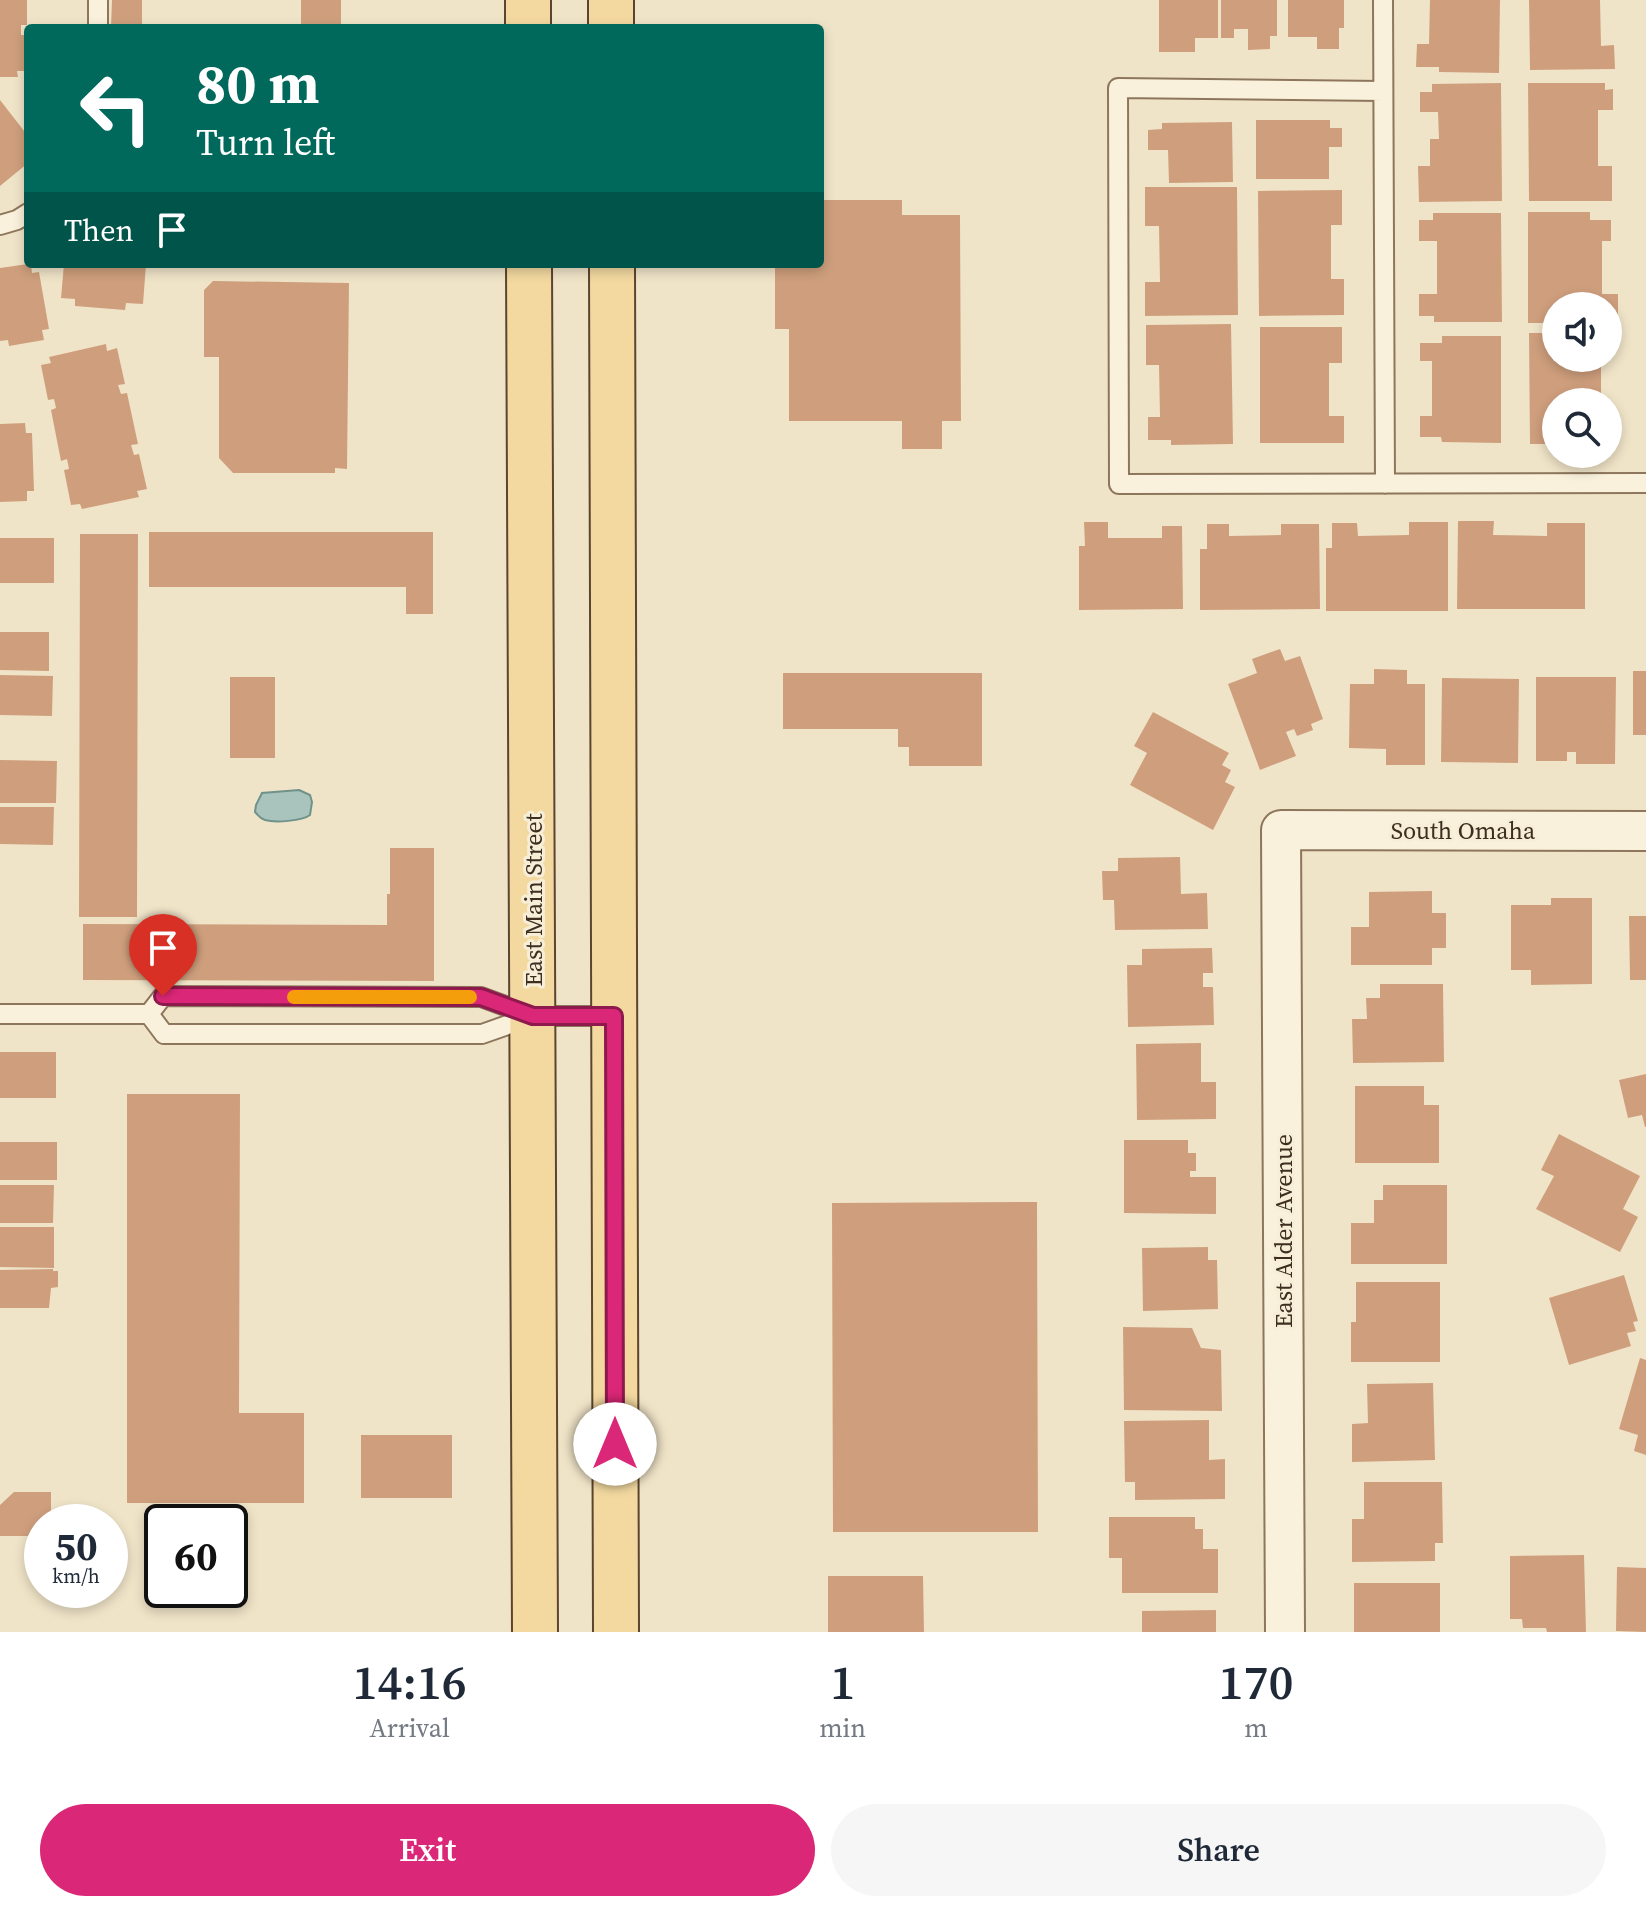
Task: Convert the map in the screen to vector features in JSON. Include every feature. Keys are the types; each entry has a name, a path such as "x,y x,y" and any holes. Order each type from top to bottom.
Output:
{"main road":[{"path":"528,0 528,24"},
{"path":"611,0 611,24"},
{"name":"East Main Street","path":"529,268 535,1632"},
{"path":"612,268 616,1632"}],"street":[{"name":"South Omaha","path":"1281,830 1646,831"},
{"name":"East Alder Avenue","path":"1281,830 1285,1632"}],"lane":[{"path":"98,0 98,24"},
{"path":"1383,0 1385,484"},
{"path":"1383,91 1118,88 1119,484 1646,483"},
{"path":"0,225 24,216"},
{"path":"149,1014 163,996 481,997 533,1016"},
{"path":"0,1014 149,1014"},
{"path":"149,1014 164,1034 482,1034 533,1016 614,1016"}],"water":[{"path":"299,790 310,795 312,802 310,815 306,817 269,821 255,812 262,793"}],"building":[{"path":"0,0 27,0 27,24 21,25 24,71 17,71 18,77 0,77"},
{"path":"112,0 142,0 142,24 111,24"},
{"path":"301,0 341,0 341,24 301,24"},
{"path":"1159,0 1218,0 1218,38 1195,38 1195,52 1159,52"},
{"path":"1221,0 1277,0 1277,36 1270,36 1270,49 1248,50 1248,29 1234,29 1234,38 1221,38"},
{"path":"1288,0 1344,0 1344,28 1339,28 1339,49 1317,49 1317,37 1288,37"},
{"path":"1430,0 1500,0 1499,73 1439,72 1439,67 1416,67 1417,44 1429,44"},
{"path":"1529,0 1600,0 1601,46 1614,45 1615,69 1530,70"},
{"path":"1501,83 1502,201 1419,202 1418,166 1430,166 1430,139 1439,139 1438,112 1420,112 1420,92 1432,92 1432,84"},
{"path":"1528,83 1605,83 1605,90 1613,89 1613,110 1598,110 1598,166 1612,166 1612,201 1529,201"},
{"path":"0,100 24,131 24,166 0,186"},
{"path":"1256,120 1330,120 1330,128 1342,128 1342,147 1329,147 1329,179 1256,179"},
{"path":"1232,122 1233,182 1169,183 1168,150 1148,150 1148,130 1162,129 1162,123"},
{"path":"1145,187 1237,187 1238,315 1145,316 1145,282 1160,282 1159,226 1145,226"},
{"path":"1342,190 1342,225 1331,225 1331,279 1344,279 1344,315 1259,316 1258,191"},
{"path":"824,200 902,200 902,215 960,215 961,421 942,421 942,449 902,449 902,421 789,421 789,329 775,329 775,268 824,268"},
{"path":"1528,212 1590,212 1590,220 1611,220 1611,241 1602,241 1602,292 1542,292 1542,323 1528,323"},
{"path":"1433,213 1501,213 1502,322 1434,322 1434,316 1419,316 1419,294 1437,294 1437,241 1419,241 1419,220 1433,220"},
{"path":"24,265 24,268 31,268 32,273 39,272 49,329 42,330 44,340 9,346 8,340 0,341 0,268"},
{"path":"64,268 146,268 143,304 126,303 125,310 75,306 75,299 61,298"},
{"path":"213,281 349,283 347,469 335,468 335,473 233,473 219,458 219,357 204,357 204,290"},
{"path":"1231,324 1233,444 1171,445 1171,440 1148,440 1148,417 1160,417 1159,365 1146,365 1146,325"},
{"path":"1260,327 1342,327 1342,363 1329,363 1329,416 1344,416 1344,443 1260,443"},
{"path":"1529,333 1542,333 1542,372 1601,372 1601,388 1542,388 1542,444 1530,444"},
{"path":"1442,336 1501,336 1501,443 1442,442 1441,437 1420,437 1420,416 1432,416 1432,361 1420,361 1420,343 1442,343"},
{"path":"106,344 107,351 117,348 125,384 118,385 121,394 127,393 138,444 131,445 134,455 139,454 147,489 137,491 139,497 82,509 80,504 71,505 64,470 69,469 67,459 61,461 51,410 56,408 54,399 48,400 41,365 51,363 49,357"},
{"path":"25,423 26,433 32,433 34,491 27,491 27,501 0,502 0,424"},
{"path":"1458,521 1494,521 1493,535 1547,536 1547,523 1585,523 1585,609 1457,609"},
{"path":"1084,522 1108,522 1108,538 1162,538 1162,526 1182,526 1183,609 1079,610 1079,546 1085,546"},
{"path":"1409,522 1448,522 1448,611 1326,611 1326,548 1332,548 1332,523 1357,523 1358,536 1409,535"},
{"path":"1207,524 1229,524 1229,536 1281,535 1281,524 1319,524 1320,609 1200,610 1200,549 1207,549"},
{"path":"149,532 433,532 433,614 406,614 406,587 149,587"},
{"path":"80,534 138,534 137,917 79,917"},
{"path":"0,538 54,538 54,583 0,583"},
{"path":"0,632 49,632 49,671 0,670"},
{"path":"1280,649 1285,661 1300,656 1323,719 1311,724 1313,730 1297,736 1294,729 1286,732 1296,756 1260,770 1228,684 1257,673 1252,659"},
{"path":"1374,669 1407,670 1407,684 1425,684 1425,765 1386,765 1386,749 1349,748 1350,684 1374,684"},
{"path":"1633,671 1646,671 1646,735 1633,735"},
{"path":"783,673 982,673 982,766 909,766 909,747 898,747 898,729 783,729"},
{"path":"0,675 53,676 52,716 0,715"},
{"path":"230,677 275,677 275,758 230,758"},
{"path":"1536,677 1616,677 1615,764 1576,764 1576,752 1567,752 1567,761 1536,761"},
{"path":"1442,678 1519,679 1518,763 1441,762"},
{"path":"1153,712 1229,753 1222,765 1231,770 1225,782 1235,787 1213,830 1130,785 1147,753 1134,746"},
{"path":"0,760 57,761 56,803 0,803"},
{"path":"0,807 54,807 53,845 0,844"},
{"path":"390,848 434,848 434,981 83,980 83,924 387,925"},
{"path":"1180,857 1181,894 1207,893 1208,929 1115,930 1114,900 1103,900 1102,871 1118,871 1118,858"},
{"path":"1432,891 1432,913 1446,913 1446,948 1432,948 1432,965 1351,965 1351,927 1369,927 1369,892"},
{"path":"1551,898 1592,898 1592,984 1531,985 1531,970 1511,970 1511,905 1551,905"},
{"path":"1629,916 1646,916 1646,980 1630,980"},
{"path":"1212,948 1213,973 1203,973 1203,987 1213,987 1214,1025 1128,1027 1127,965 1142,965 1142,949"},
{"path":"1380,984 1443,984 1444,1062 1353,1063 1352,1019 1367,1019 1366,998 1380,998"},
{"path":"1201,1043 1201,1082 1216,1082 1216,1119 1137,1120 1136,1044"},
{"path":"0,1052 56,1052 56,1098 0,1098"},
{"path":"1646,1074 1645,1127 1642,1115 1628,1118 1619,1080"},
{"path":"1355,1086 1424,1086 1424,1105 1439,1105 1439,1163 1355,1163"},
{"path":"127,1094 240,1094 239,1413 304,1413 304,1503 127,1503"},
{"path":"1559,1134 1640,1176 1623,1209 1638,1217 1620,1252 1536,1209 1554,1176 1541,1170"},
{"path":"1124,1140 1188,1140 1188,1153 1196,1153 1196,1171 1190,1171 1190,1177 1216,1177 1216,1214 1124,1213"},
{"path":"0,1142 57,1142 57,1180 0,1180"},
{"path":"0,1185 54,1185 53,1223 0,1223"},
{"path":"1383,1185 1447,1185 1447,1264 1351,1264 1351,1223 1374,1223 1374,1200 1383,1200"},
{"path":"1037,1202 1038,1532 833,1532 832,1203"},
{"path":"0,1227 54,1227 54,1268 0,1267"},
{"path":"1208,1247 1208,1260 1217,1260 1218,1309 1143,1311 1142,1248"},
{"path":"0,1270 58,1271 58,1287 51,1288 49,1308 0,1308"},
{"path":"1624,1275 1638,1321 1633,1322 1636,1331 1627,1333 1631,1346 1569,1365 1549,1298"},
{"path":"1356,1282 1440,1282 1440,1362 1351,1362 1351,1322 1356,1322"},
{"path":"1123,1327 1192,1328 1201,1348 1221,1350 1222,1411 1124,1410"},
{"path":"1640,1358 1646,1360 1646,1455 1634,1451 1638,1435 1619,1429"},
{"path":"1433,1383 1435,1460 1352,1462 1352,1424 1368,1423 1367,1384"},
{"path":"1209,1420 1209,1460 1225,1459 1225,1499 1135,1500 1135,1482 1125,1482 1124,1421"},
{"path":"361,1435 452,1435 452,1498 361,1498"},
{"path":"1364,1482 1442,1482 1443,1543 1435,1543 1435,1561 1352,1562 1352,1519 1364,1519"},
{"path":"14,1492 51,1492 51,1504 24,1504 24,1536 0,1536 0,1505"},
{"path":"1109,1517 1195,1517 1195,1529 1203,1529 1203,1549 1218,1549 1218,1593 1122,1593 1122,1558 1109,1558"},
{"path":"1584,1555 1586,1632 1547,1632 1546,1628 1523,1628 1522,1619 1510,1619 1510,1556"},
{"path":"1617,1567 1646,1568 1646,1632 1616,1631"},
{"path":"828,1576 923,1576 924,1632 828,1632"},
{"path":"1354,1583 1440,1583 1440,1632 1354,1632"},
{"path":"1216,1610 1216,1632 1142,1632 1142,1611"}],"slow traffic":[{"path":"294,997 470,997"}],"route":[{"path":"163,996 481,997 533,1016 614,1016 615,1444"}]}
